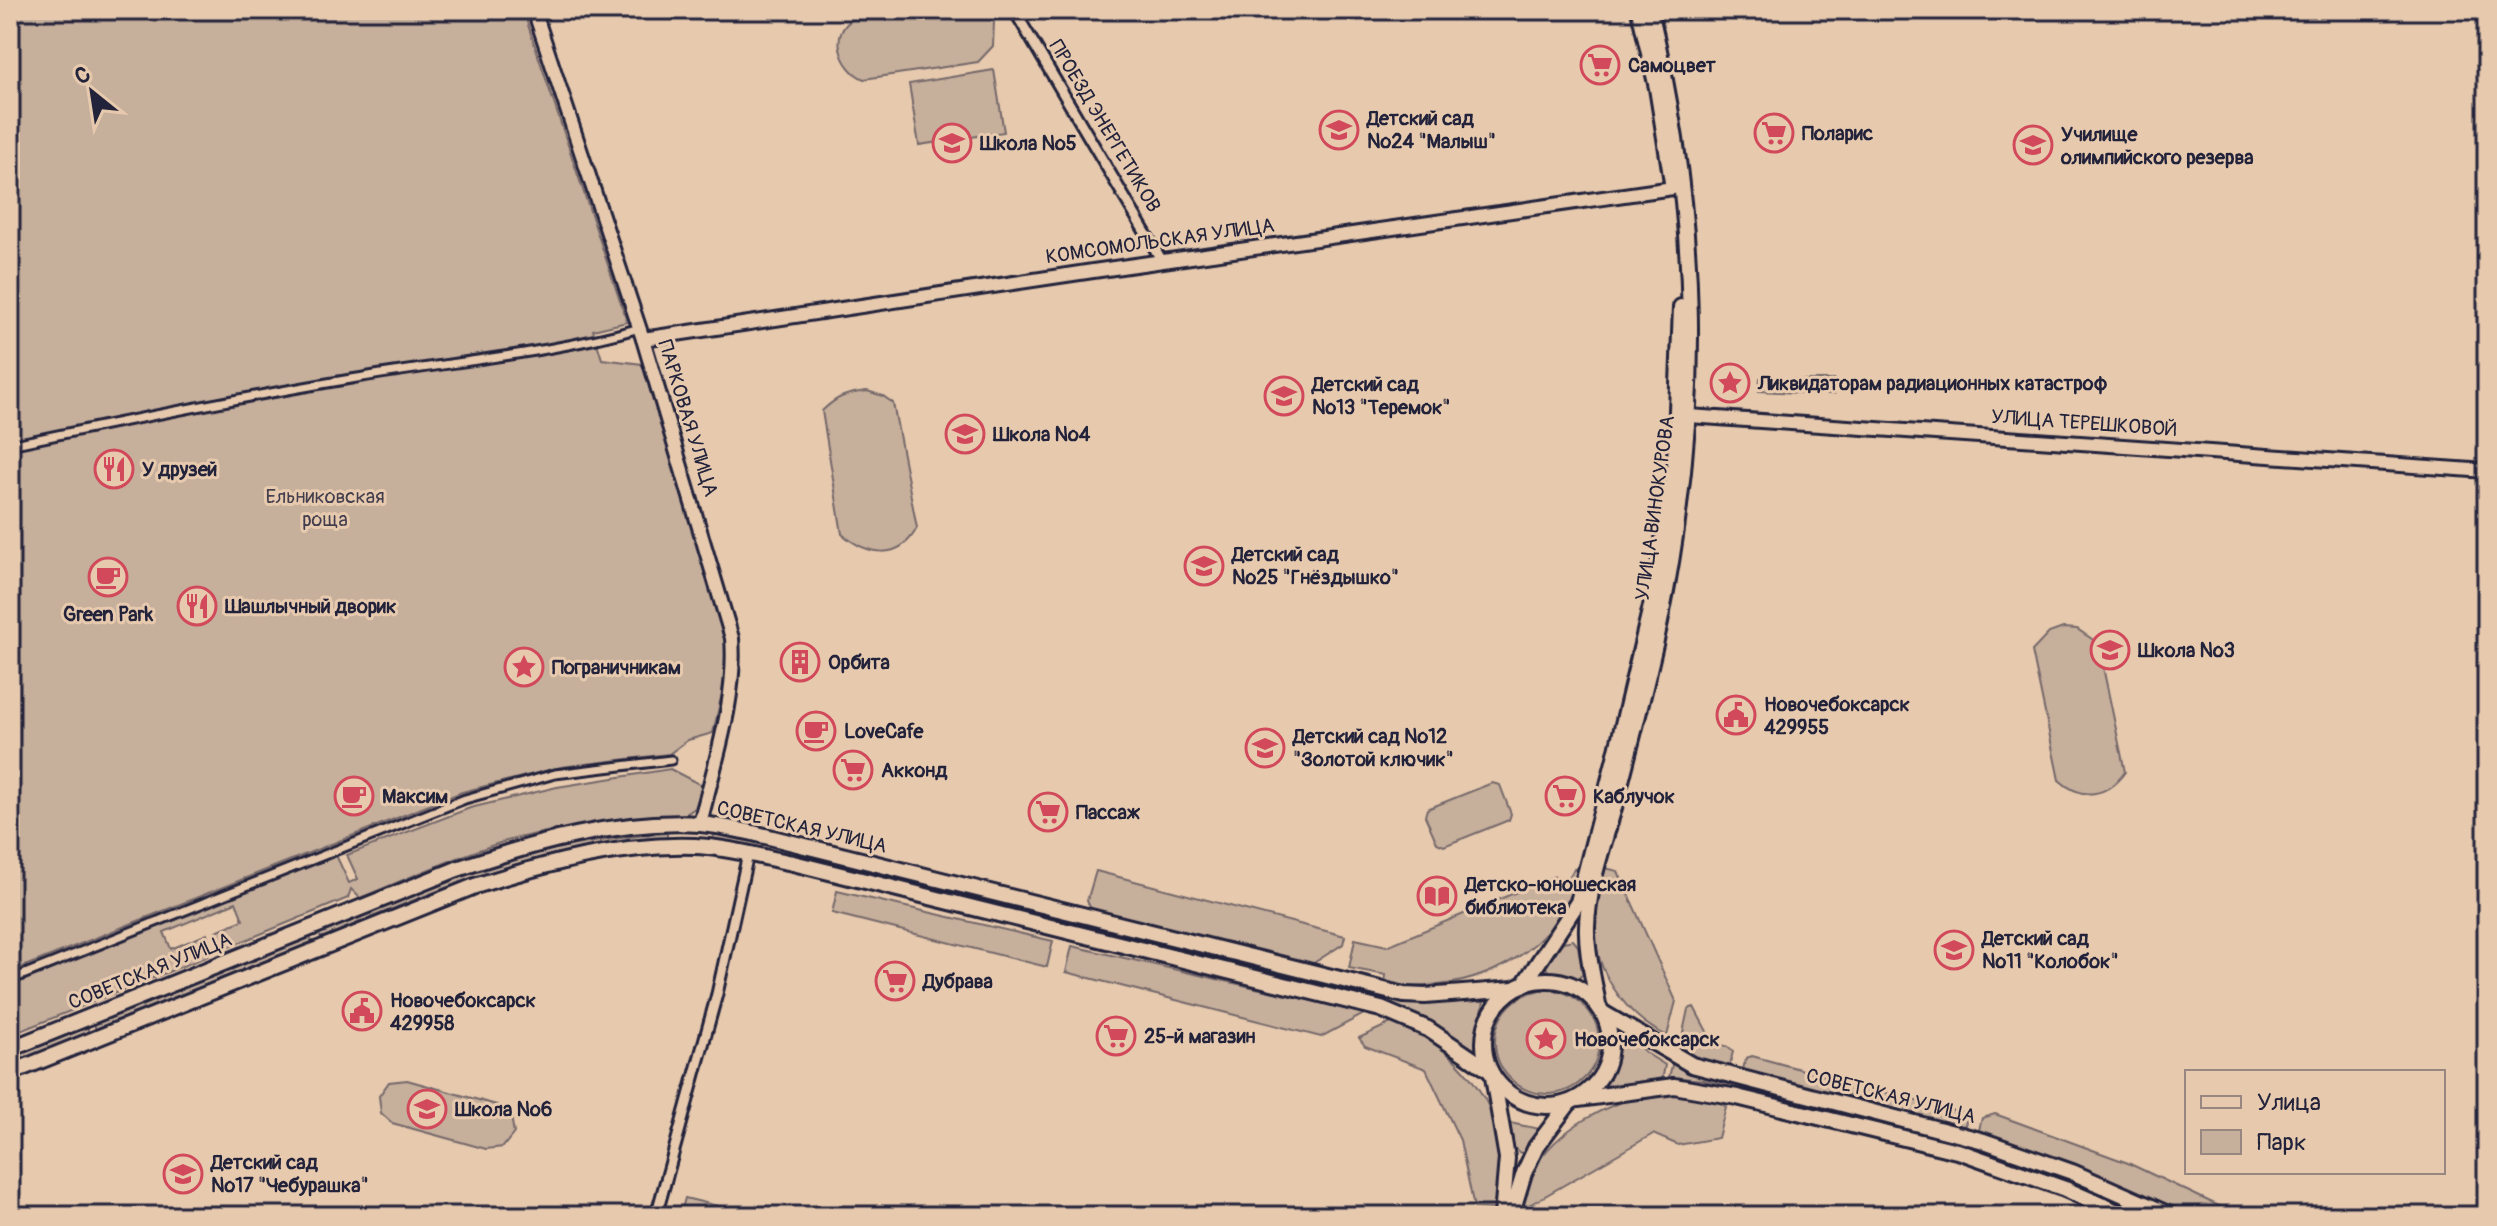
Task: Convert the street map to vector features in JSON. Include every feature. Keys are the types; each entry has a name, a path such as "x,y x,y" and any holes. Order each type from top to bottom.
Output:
{"main road":[{"name":"УЛИЦА ВИНОКУРОВА","path":"1639,10 1678,187"},
{"name":"УЛИЦА ВИНОКУРОВА","path":"1600,1009 1587,946 1588,910 1644,694 1675,537 1691,281 1668,89 1650,10"},
{"name":"УЛИЦА ВИНОКУРОВА","path":"1519,986 1578,902 1656,585 1680,462"},
{"name":"ПАРКОВАЯ УЛИЦА","path":"696,846 700,824"},
{"name":"СОВЕТСКАЯ УЛИЦА","path":"10,1049 457,869 512,850 650,825 700,824 749,832 1404,995 1425,996 1519,986"},
{"name":"СОВЕТСКАЯ УЛИЦА","path":"10,1073 475,886 522,871 596,855 652,847 696,846 748,854 1381,1009 1428,1029 1491,1074"},
{"path":"1502,1216 1507,1158 1483,1045 1487,1021 1502,998 1519,986 1538,980 1564,982 1584,992 1600,1009 1610,1041 1607,1065 1600,1078 1574,1101 1536,1147 1524,1173 1511,1216"},
{"name":"СОВЕТСКАЯ УЛИЦА","path":"1600,1009 1692,1065 1984,1141 2072,1172 2172,1216"},
{"path":"1491,1074 1511,1096 1522,1102 1545,1107 1574,1101"},
{"name":"СОВЕТСКАЯ УЛИЦА","path":"1574,1101 1674,1086 1737,1097 1961,1152 2065,1189 2126,1216"}],"street":[{"name":"ПАРКОВАЯ УЛИЦА","path":"534,10 642,334 732,638 733,675 700,824"},
{"name":"ПРОЕЗД ЭНЕРГЕТИКОВ","path":"1014,10 1162,261"},
{"name":"КОМСОМОЛЬСКАЯ УЛИЦА","path":"642,334 1678,187"},
{"path":"10,445 352,379 642,334"},
{"name":"УЛИЦА ТЕРЕШКОВОЙ","path":"1683,415 2487,471"},
{"path":"10,980 465,799 555,774 671,760"},
{"path":"656,1216 712,1010 748,854"}],"green space":[{"name":"Ельниковская роща","path":"10,10 523,10 627,322 593,330 602,359 642,364 726,626 726,676 713,733 688,740 669,754 561,767 462,792 10,972"},
{"path":"899,10 989,10 994,22 993,46 978,62 864,79 849,68 844,59 839,41 841,32 846,24 865,14"},
{"path":"994,70 1004,132 919,145 909,84"},
{"path":"1760,378 1800,380 1800,393 1759,391"},
{"path":"1803,380 1834,380 1834,394 1802,393"},
{"path":"867,391 893,403 917,528 901,546 882,552 862,547 842,534 822,411 842,396"},
{"path":"2063,628 2077,629 2098,643 2125,772 2110,787 2094,793 2076,791 2059,780 2032,651 2049,633"},
{"path":"670,769 701,785 695,808 686,814 571,828 503,842 360,898 351,889 348,898 229,947 222,945 216,931 243,920 236,902 164,932 171,949 207,934 211,947 208,956 10,1035 10,986 336,855 349,883 358,879 347,855 470,808 557,787"},
{"path":"1492,783 1500,785 1511,814 1509,820 1444,846 1437,843 1425,816 1427,809"},
{"path":"667,833 667,839 587,848 510,866 321,938 318,933 430,887 517,858 591,842"},
{"path":"714,834 790,849 789,855 713,839"},
{"path":"800,852 1065,917 1064,922 798,858"},
{"path":"1605,868 1618,871 1676,1001 1667,1036 1653,1029 1629,1008 1603,967 1595,929"},
{"path":"1574,869 1582,872 1568,902 1551,927 1505,965 1478,977 1448,984 1385,984 1386,975 1349,968 1355,939 1387,946 1555,876 1565,884"},
{"path":"1096,871 1345,936 1343,944 1309,966 1093,913 1087,901"},
{"path":"837,891 1053,941 1047,967 832,913"},
{"path":"310,937 312,942 95,1029 95,1023"},
{"path":"1143,937 1398,1001 1453,1003 1478,998 1484,1000 1476,1049 1471,1051 1421,1018 1395,1006 1142,942"},
{"path":"1573,940 1578,946 1583,974 1576,980 1549,973 1544,963 1563,942"},
{"path":"1072,946 1366,1013 1321,1037 1066,972"},
{"path":"1547,990 1567,994 1584,1005 1595,1022 1599,1042 1595,1062 1584,1079 1567,1090 1547,1094 1527,1090 1510,1079 1499,1062 1495,1042 1499,1022 1510,1005 1527,994"},
{"path":"1694,1007 1712,1041 1733,1052 1729,1066 1710,1066 1679,1051 1688,1009"},
{"path":"1393,1022 1437,1045 1456,1061 1485,1101 1501,1147 1503,1172 1496,1209 1474,1208 1460,1140 1426,1069 1365,1046 1359,1038"},
{"path":"88,1026 88,1033 10,1064 10,1057"},
{"path":"1625,1033 1646,1053 1665,1065 1662,1081 1636,1082 1608,1089 1604,1080 1615,1060 1617,1036"},
{"path":"1752,1056 1968,1115 1965,1125 1955,1129 1747,1075 1743,1069 1746,1058"},
{"path":"1673,1061 1957,1139 1955,1146 1704,1080 1669,1077"},
{"path":"407,1080 500,1106 511,1116 514,1133 503,1147 486,1149 392,1123 381,1113 379,1096 389,1082"},
{"path":"1655,1091 1711,1095 1726,1107 1718,1138 1678,1145 1653,1134 1517,1212 1530,1175 1556,1141 1602,1110"},
{"path":"1995,1114 2128,1163 2240,1216 2184,1216 2084,1172 1978,1134 1982,1118"},
{"path":"1510,1123 1544,1130 1528,1151 1520,1153 1514,1148"},
{"path":"1972,1144 2069,1177 2156,1216 2142,1216 2067,1183 1971,1150"},
{"path":"685,1198 759,1216 680,1216"}],"place":[{"name":"Самоцвет","path":"1600,65"},
{"name":"Детский сад №24 \"Малыш\"","path":"1339,130"},
{"name":"Поларис","path":"1774,133"},
{"name":"Школа №5","path":"952,143"},
{"name":"Училище олимпийского резерва","path":"2033,145"},
{"name":"Ликвидаторам радиационных катастроф","path":"1730,383"},
{"name":"Детский сад №13 \"Теремок\"","path":"1284,396"},
{"name":"Школа №4","path":"965,434"},
{"name":"У друзей","path":"114,469"},
{"name":"Детский сад №25 \"Гнёздышко\"","path":"1204,566"},
{"name":"Green Park","path":"108,577"},
{"name":"Шашлычный дворик","path":"197,606"},
{"name":"Школа №3","path":"2110,650"},
{"name":"Орбита","path":"800,662"},
{"name":"Пограничникам","path":"524,667"},
{"name":"Новочебоксарск 429955","path":"1736,715"},
{"name":"LoveCafe","path":"816,731"},
{"name":"Детский сад №12 \"Золотой ключик\"","path":"1265,748"},
{"name":"Акконд","path":"853,770"},
{"name":"Максим","path":"354,796"},
{"name":"Каблучок","path":"1565,796"},
{"name":"Пассаж","path":"1048,812"},
{"name":"Детско-юношеская библиотека","path":"1437,896"},
{"name":"Детский сад №11 \"Колобок\"","path":"1954,950"},
{"name":"Дубрава","path":"895,981"},
{"name":"Новочебоксарск 429958","path":"362,1011"},
{"name":"25-й магазин","path":"1116,1036"},
{"name":"Новочебоксарск","path":"1546,1039"},
{"name":"Школа №6","path":"427,1109"},
{"name":"Детский сад №17 \"Чебурашка\"","path":"183,1174"}]}
